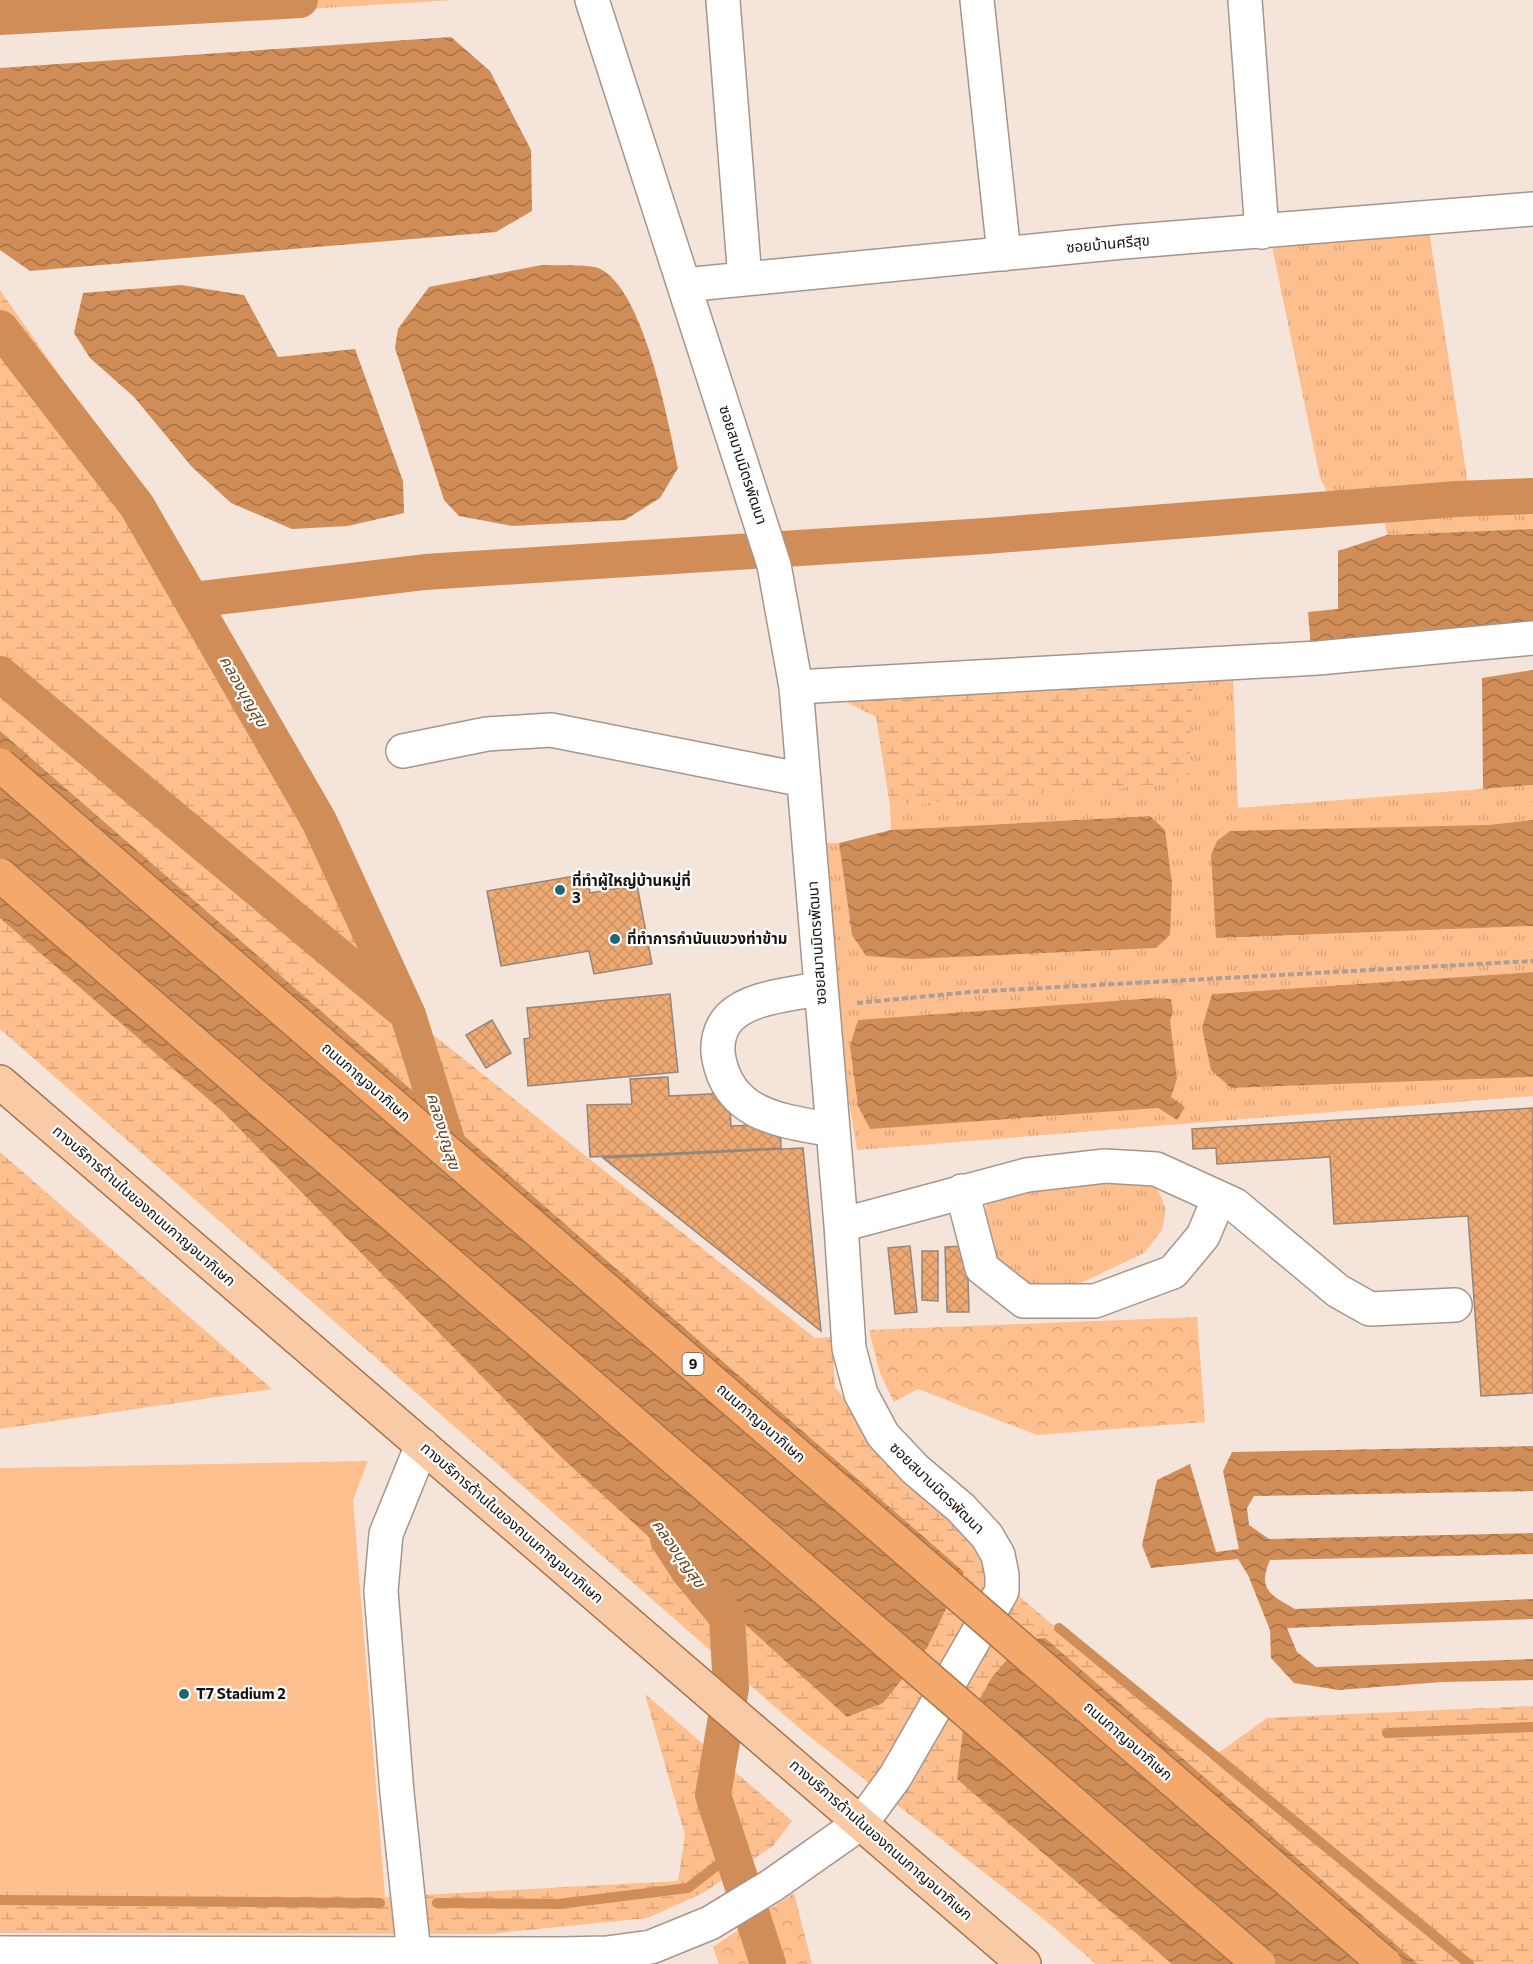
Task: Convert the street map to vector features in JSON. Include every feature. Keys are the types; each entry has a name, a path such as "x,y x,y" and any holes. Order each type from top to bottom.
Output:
{"highway":[{"name":"ถนนกาญจนาภิเษก","path":"0,765 1385,1964"},
{"path":"0,874 1259,1964"}],"main road":[{"name":"ทางบริการด้านในของถนนกาญจนาภิเษก","path":"0,1082 568,1572 862,1822 1024,1964"}],"street":[{"name":"ซอยสมานมิตรพัฒนา","path":"0,1953 607,1953 651,1947 710,1923 771,1886 862,1822 895,1777 1002,1591 998,1555 987,1536 961,1508 915,1468 883,1435 861,1394 849,1348 841,1225 796,687 770,551 592,0"},
{"path":"977,0 1004,254"},
{"path":"1245,0 1262,232"},
{"path":"723,2 745,279"},
{"name":"ซอยบ้านศรีสุข","path":"684,285 1004,254 1533,209"},
{"path":"796,687 1318,658 1533,638"},
{"path":"403,751 488,734 551,730 804,780"},
{"path":"821,998 753,1003 729,1017 716,1043 722,1076 735,1095 767,1118 833,1130"},
{"path":"841,1225 1027,1175 1105,1166 1156,1169 1235,1205 1338,1291 1370,1309 1455,1305"},
{"path":"962,1191 982,1268 1024,1301 1095,1301 1173,1272 1203,1236 1219,1198"},
{"path":"414,1954 381,1591 386,1534 422,1445"}],"path":[{"path":"821,998 1533,961"}],"green space":[{"path":"0,0 454,0 0,28"},
{"path":"1429,231 1469,491 1533,487 1533,529 1387,535 1380,497 1333,503 1320,478 1272,246"},
{"path":"0,290 195,569 333,821 422,1026 815,1338 832,1337 835,1387 878,1441 982,1550 985,1567 1210,1759 1267,1718 1533,1706 1533,1964 1096,1964 1045,1920 805,1733 0,1029"},
{"path":"1233,674 1238,808 1533,785 1533,820 1487,825 1216,938 1533,926 1533,972 1212,994 1231,1088 1533,1077 1533,1096 857,1150 845,1076 823,843 839,843 852,935 1150,816 891,830 890,806 1188,782 1193,675","holes":["1170,999 1173,1012 1170,1021 1171,1097 1177,1120 1158,1108"]},
{"path":"1193,675 1189,782 890,806 876,717 835,696"},
{"path":"0,1152 272,1389 0,1429"},
{"path":"1081,1174 1156,1186 1166,1209 1162,1230 1144,1253 1081,1283 1019,1284 997,1267 986,1234 986,1202"},
{"path":"1197,1317 1205,1422 1037,1435 918,1389 894,1402 880,1373 869,1330"},
{"name":"T7 Stadium 2","path":"368,1461 353,1500 385,1897 0,1889 0,1468"},
{"path":"645,1694 792,1821 773,1846 703,1893 648,1918 489,1934 0,1933 0,1889 385,1897 678,1881 685,1835"},
{"path":"794,1893 812,1964 719,1964 713,1947"}],"water":[{"path":"451,37 490,71 531,150 532,211 496,232 30,271 0,250 0,68"},
{"path":"542,265 598,268 614,280 628,301 652,358 678,468 660,498 625,520 512,526 459,516 444,500 395,348 398,329 429,287"},
{"path":"181,285 244,295 278,357 355,349 403,481 404,513 348,526 292,529 231,503 192,467 134,397 90,358 74,333 83,293"},
{"path":"1533,529 1533,628 1311,647 1308,612 1338,609 1338,551 1387,535"},
{"path":"1533,670 1533,785 1483,789 1482,678"},
{"path":"0,731 964,1572 927,1648 883,1703 847,1717 562,1458 223,1112 0,918"},
{"path":"1150,816 1165,830 1172,883 1170,935 1156,948 913,959 866,956 852,935 839,843 891,830"},
{"path":"1533,820 1533,926 1216,938 1211,855 1217,841 1230,831 1487,825"},
{"path":"1533,972 1533,1077 1231,1088 1211,1070 1202,1028 1212,994"},
{"path":"1155,998 1171,999 1173,1012 1170,1021 1177,1079 1171,1097 1185,1107 1177,1120 1158,1108 870,1129 858,1106 850,1046 858,1020"},
{"path":"1533,1446 1533,1491 1254,1496 1247,1508 1249,1525 1269,1539 1533,1533 1533,1554 1270,1560 1265,1578 1266,1585 1273,1595 1295,1609 1533,1599 1533,1619 1287,1628 1297,1652 1316,1667 1533,1659 1533,1680 1442,1682 1339,1690 1294,1683 1271,1658 1270,1630 1248,1575 1238,1559 1151,1568 1142,1545 1157,1480 1190,1464 1216,1552 1239,1549 1223,1471 1232,1452"},
{"path":"1045,1638 1418,1964 1172,1964 957,1779 963,1730 992,1677 1024,1640"}],"building":[{"path":"586,874 590,893 637,885 652,964 594,974 589,951 501,966 487,891"},
{"path":"670,994 678,1072 528,1086 524,1039 530,1038 527,1008"},
{"path":"492,1020 511,1053 486,1068 466,1035"},
{"path":"668,1077 669,1096 729,1093 731,1126 780,1124 781,1148 590,1157 587,1105 632,1104 630,1079"},
{"path":"1533,1108 1533,1393 1481,1396 1468,1216 1334,1224 1330,1157 1217,1164 1216,1148 1193,1149 1192,1129"},
{"path":"803,1148 821,1331 603,1158"},
{"path":"910,1246 917,1312 895,1314 888,1248"},
{"path":"967,1246 969,1312 947,1312 945,1247"},
{"path":"922,1251 938,1251 938,1301 922,1300"}],"waterway":[{"path":"0,17 300,0"},
{"name":"คลองบุญสุข","path":"0,328 137,506 319,821 408,1015 453,1160"},
{"path":"192,600 425,572 986,536 1457,499 1533,496"},
{"path":"0,674 403,1010"},
{"name":"คลองบุญสุข","path":"668,1539 688,1570 727,1617 731,1688 713,1795 768,1964"},
{"path":"1059,1628 1469,1964"},
{"path":"1387,1733 1533,1727"},
{"path":"437,1903 559,1904 688,1888 732,1854"},
{"path":"0,1900 380,1903"}],"place":[{"name":"ที่ทำผู้ใหญ่บ้านหมู่ที่ 3","path":"560,890"},
{"name":"ที่ทำการกำนันแขวงท่าข้าม","path":"615,939"},
{"name":"T7 Stadium 2","path":"184,1694"}]}
